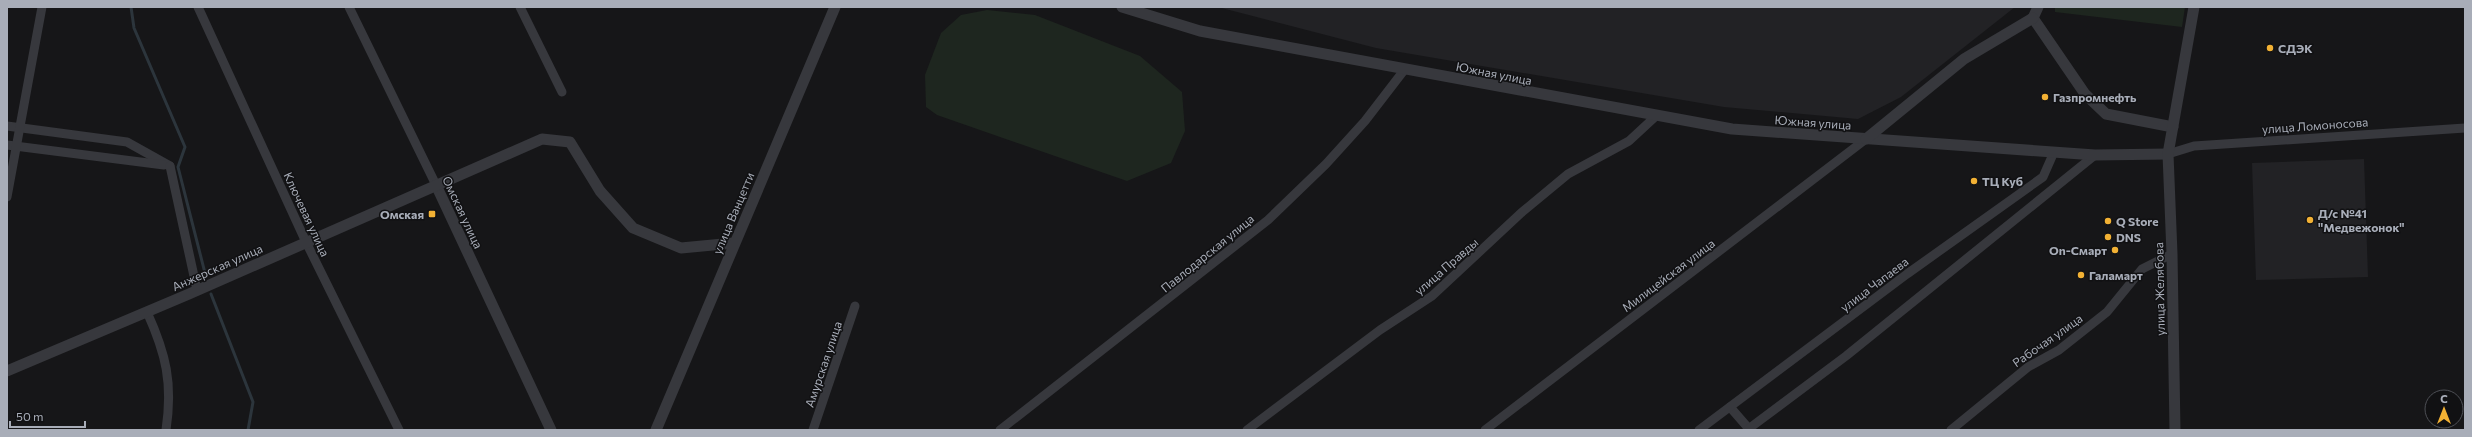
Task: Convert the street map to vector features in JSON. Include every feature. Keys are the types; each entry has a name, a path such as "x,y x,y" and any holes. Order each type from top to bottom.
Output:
{"street":[{"path":"7,197 12,146 21,128 42,7"},
{"name":"Ключевая улица","path":"198,7 306,242 399,430"},
{"name":"Омская улица","path":"349,7 436,185 551,430"},
{"path":"520,7 562,92"},
{"name":"улица Ванцетти","path":"656,430 835,7"},
{"name":"Южная улица","path":"1122,7 1200,31 1732,129 2095,155 2168,154"},
{"path":"1866,139 1964,59 2033,18 2038,7"},
{"name":"улица Желябова","path":"2175,430 2172,254 2168,154 2194,7"},
{"path":"2033,18 2085,94 2106,114 2173,127"},
{"name":"Павлодарская улица","path":"1000,430 1268,220 1326,164 1360,127 1405,69"},
{"name":"улица Правды","path":"1247,430 1380,330 1432,296 1521,214 1568,174 1629,141 1656,116"},
{"path":"7,126 127,142 170,166 197,290"},
{"name":"улица Ломоносова","path":"2168,154 2194,146 2239,142 2465,128"},
{"name":"Анжерская улица","path":"7,371 147,312 542,139 570,142 600,191 633,228 681,248 734,243"},
{"name":"Милицейская улица","path":"1485,430 1866,139"},
{"path":"12,146 170,166"},
{"name":"улица Чапаева","path":"1699,430 1901,279 2043,176 2054,152"},
{"path":"1730,407 1749,430 1846,356 2095,155"},
{"name":"Рабочая улица","path":"1951,430 2028,367 2058,350 2106,312 2142,269 2172,254"},
{"name":"Амурская улица","path":"813,430 855,306"},
{"path":"147,312 161,344 166,365 170,403 166,430"}],"shaded area":[{"path":"1218,7 2015,7 1901,97 1858,119 1724,107 1376,48"},
{"path":"2055,7 2185,7 2182,27 2055,12"},
{"path":"987,10 1035,15 1140,56 1182,92 1185,131 1171,163 1127,181 937,115 926,107 925,75 941,33 961,15"},
{"name":"Д/с №41 \"Медвежонок\"","path":"2364,159 2368,277 2256,280 2252,163"}],"waterway":[{"path":"131,7 134,28 185,147 178,167 206,277"},
{"path":"211,294 253,402 248,430"}],"place":[{"name":"СДЭК","path":"2270,48"},
{"name":"Газпромнефть","path":"2045,97"},
{"name":"ТЦ Куб","path":"1974,181"},
{"name":"Омская","path":"432,214"},
{"name":"Д/с №41 \"Медвежонок\"","path":"2310,220"},
{"name":"Q Store","path":"2108,221"},
{"name":"DNS","path":"2108,237"},
{"name":"On-Смарт","path":"2115,250"},
{"name":"Галамарт","path":"2081,275"}]}
